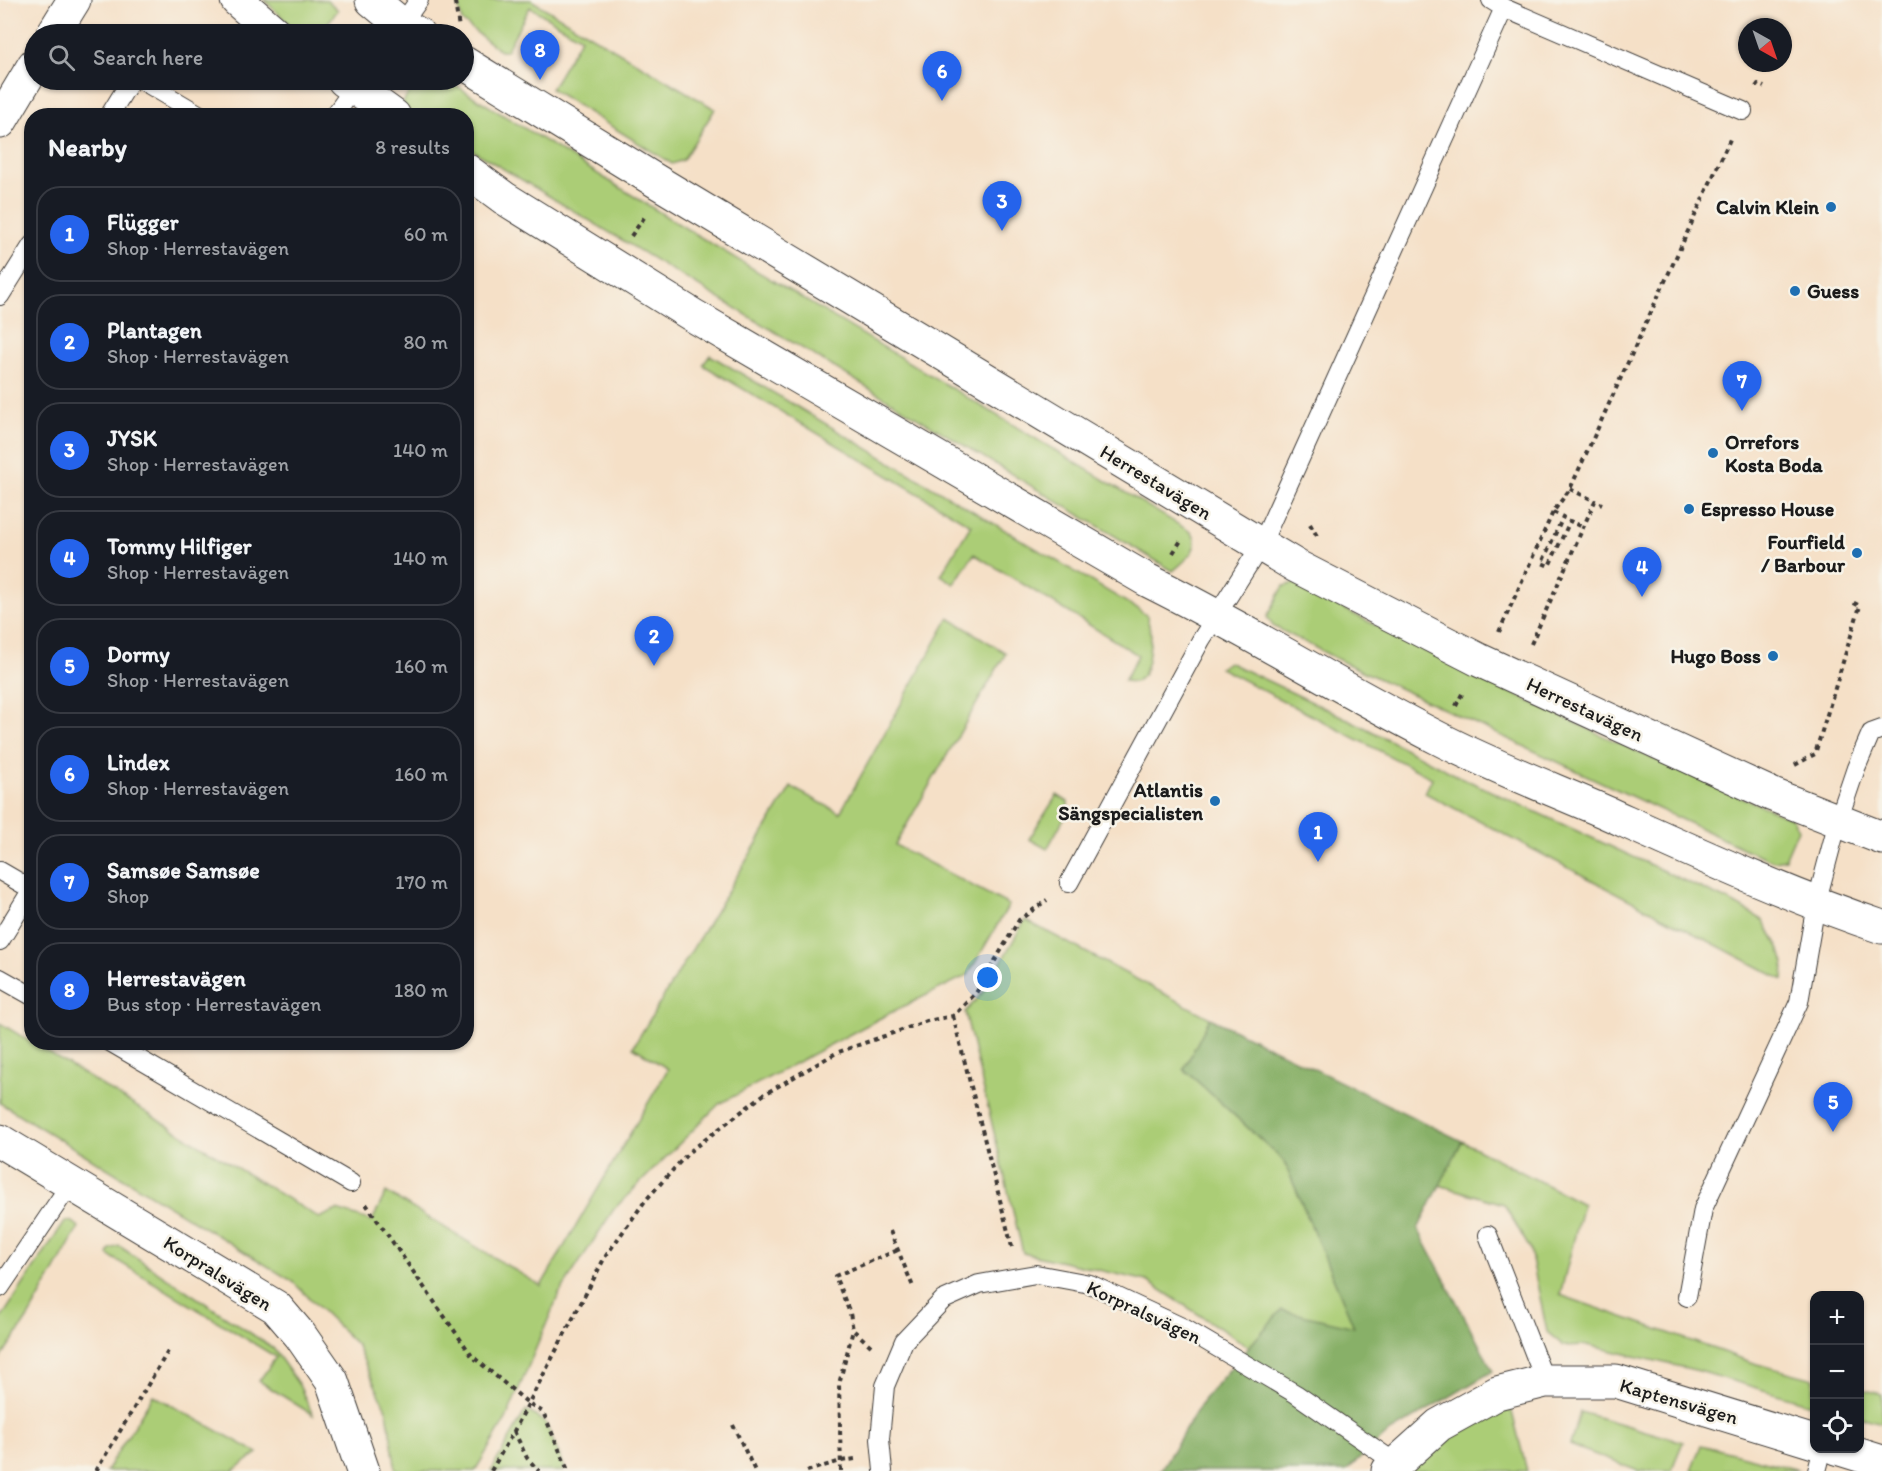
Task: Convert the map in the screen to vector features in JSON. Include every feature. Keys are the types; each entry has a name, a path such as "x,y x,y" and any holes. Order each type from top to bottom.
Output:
{"street":[{"path":"59,24 74,0"},
{"path":"237,0 265,24"},
{"path":"372,0 408,23"},
{"name":"Herrestavägen","path":"474,69 666,188 1296,566 1479,660 1773,795 1882,838"},
{"path":"0,122 24,82"},
{"path":"363,90 384,108"},
{"path":"474,176 504,198 694,316 1147,580 1216,615 1260,642 1440,739 1816,904 1882,927"},
{"name":"Korpralsvägen","path":"0,1141 276,1307 300,1335 332,1381 363,1471"},
{"name":"Kaptensvägen","path":"1392,1467 1439,1425 1497,1394 1545,1381 1616,1381 1810,1440"},
{"path":"1851,1453 1882,1462"}],"lane":[{"path":"1069,883 1216,615 1260,545 1497,4 1743,111"},
{"path":"114,108 124,90"},
{"path":"158,90 188,108"},
{"path":"338,108 349,90"},
{"path":"0,296 24,258"},
{"path":"1687,1297 1703,1209 1799,1002 1816,904 1838,821 1871,733 1882,729"},
{"path":"0,871 24,884"},
{"path":"0,941 24,902"},
{"path":"0,978 24,992"},
{"path":"124,1050 351,1183"},
{"path":"0,1288 71,1183"},
{"path":"1488,1235 1545,1381"},
{"name":"Korpralsvägen","path":"882,1464 880,1438 885,1386 904,1341 943,1300 979,1284 1036,1274 1090,1284 1184,1328 1296,1394 1392,1467"},
{"path":"1817,1471 1822,1453"}],"path":[{"path":"455,2 457,24"},
{"path":"1495,641 1553,512 1570,489 1743,111"},
{"path":"627,243 651,207"},
{"path":"1570,489 1602,504"},
{"path":"1530,646 1595,501"},
{"path":"1553,512 1563,517 1542,563 1549,566 1570,521 1583,527"},
{"path":"1171,557 1187,530"},
{"path":"1815,754 1860,606 1850,601"},
{"path":"1454,711 1464,690"},
{"path":"490,1471 514,1431 605,1257 645,1201 688,1152 764,1095 836,1053 927,1021 954,1016 976,993 1019,920 1069,883"},
{"path":"954,1016 1019,1276"},
{"path":"351,1183 472,1356 528,1403 543,1412 567,1468 566,1471"},
{"path":"890,1231 926,1318"},
{"path":"841,1471 839,1384 853,1330 850,1313 835,1276 898,1250"},
{"path":"853,1330 894,1365"},
{"path":"96,1471 170,1348"},
{"path":"733,1425 755,1471"},
{"path":"514,1431 527,1458 539,1471"},
{"path":"807,1471 840,1461 882,1464"}],"green space":[{"path":"264,0 327,0 338,10 327,24 289,24"},
{"path":"457,0 531,0 715,109 683,160 672,164 551,89 581,38 530,7 506,51 500,51 474,30 474,24 466,24 462,21"},
{"path":"410,90 463,90 672,220 1191,532 1195,543 1191,554 1173,571 474,151 474,108 406,108 403,103"},
{"path":"710,355 1138,609 1147,616 1151,635 1148,661 1143,676 1135,682 1124,681 1138,655 974,554 954,584 941,575 971,525 703,365"},
{"path":"1295,583 1417,647 1541,707 1793,819 1798,829 1785,859 1774,861 1749,851 1343,662 1273,626 1267,617 1284,586"},
{"path":"949,618 1006,653 895,845 1009,905 968,975 888,1014 719,1104 614,1209 559,1294 506,1419 475,1471 396,1471 387,1411 356,1344 292,1281 0,1103 0,1023 24,1038 24,1050 44,1050 319,1218 337,1210 372,1221 386,1192 541,1286 668,1069 633,1047 791,787 840,813"},
{"path":"1228,662 1358,724 1458,776 1733,903 1763,920 1779,947 1784,964 1783,980 1425,793 1432,778 1220,668"},
{"path":"1057,795 1068,802 1068,811 1047,849 1029,839"},
{"path":"1025,920 1210,1018 1184,1069 1284,1161 1355,1328 1281,1311 1249,1347 1147,1281 1023,1253 965,1012 985,990"},
{"path":"1210,1018 1462,1141 1418,1229 1493,1371 1387,1434 1346,1471 1160,1471 1204,1399 1281,1310 1354,1327 1284,1161 1184,1069"},
{"path":"1462,1141 1583,1204 1560,1295 1757,1364 1810,1378 1810,1404 1699,1371 1587,1345 1564,1346 1547,1332 1530,1249 1504,1204 1439,1185"},
{"path":"65,1221 73,1222 79,1227 29,1316 0,1360 0,1320"},
{"path":"119,1246 273,1348 299,1385 313,1415 259,1381 276,1357 108,1255 110,1249"},
{"path":"1864,1390 1882,1394 1882,1423 1864,1418"},
{"path":"153,1395 258,1453 233,1471 106,1471"},
{"path":"1511,1408 1527,1471 1395,1471 1459,1423"},
{"path":"526,1410 545,1422 565,1468 564,1471 491,1471"},
{"path":"1580,1412 1683,1442 1671,1471 1638,1471 1570,1445"},
{"path":"1701,1445 1799,1470 1691,1471"}],"place":[{"name":"Herrestavägen","path":"540,80"},
{"name":"Lindex","path":"942,101"},
{"name":"Calvin Klein","path":"1831,207"},
{"name":"JYSK","path":"1002,231"},
{"name":"Guess","path":"1795,291"},
{"name":"Samsøe Samsøe","path":"1742,411"},
{"name":"Orrefors Kosta Boda","path":"1713,453"},
{"name":"Espresso House","path":"1689,509"},
{"name":"Fourfield / Barbour","path":"1857,553"},
{"name":"Tommy Hilfiger","path":"1642,597"},
{"name":"Hugo Boss","path":"1773,656"},
{"name":"Plantagen","path":"654,666"},
{"name":"Atlantis Sängspecialisten","path":"1215,801"},
{"name":"Flügger","path":"1318,862"},
{"name":"Dormy","path":"1833,1132"}]}
